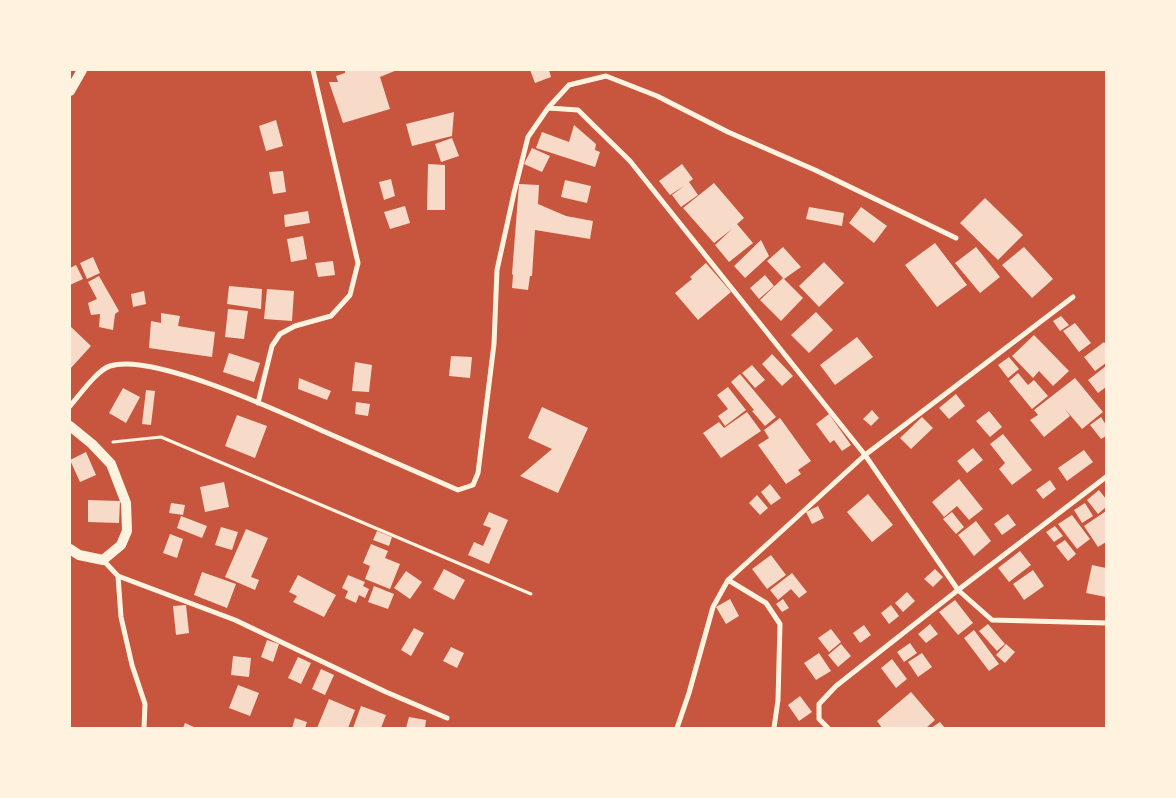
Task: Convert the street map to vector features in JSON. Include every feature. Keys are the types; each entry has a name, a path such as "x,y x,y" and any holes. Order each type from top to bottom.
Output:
{"main road":[{"path":"70,91 82,70"},
{"path":"70,426 92,444 111,464 126,503 127,531 122,545 103,560 79,555 70,549"}],"street":[{"path":"258,403 272,346 280,334 295,326 331,316 350,296 358,263 313,70"},
{"path":"70,406 99,373 109,366 130,364 150,366 182,375 258,403 458,490 473,485 478,473 492,353 497,270 528,137 548,108 569,85 606,76 657,96 728,132 824,174 956,238"},
{"path":"548,108 578,110 630,161 865,455 958,590 992,620 1106,623"},
{"path":"677,728 689,693 713,607 728,580 865,455 1073,298"},
{"path":"828,728 819,719 819,704 836,686 1106,477"},
{"path":"103,560 118,576 235,620 386,692 447,718"},
{"path":"118,576 121,617 132,665 145,704 144,728"},
{"path":"728,580 766,603 780,624 778,700 774,728"}],"path":[{"path":"92,444 161,437 531,594"}],"building":[{"path":"345,70 397,70 380,77 390,109 343,123 329,82 338,82 336,76 345,73"},
{"path":"530,70 549,70 551,77 535,83"},
{"path":"454,112 452,136 412,146 406,124"},
{"path":"276,120 283,146 266,151 259,126"},
{"path":"574,125 596,144 595,150 600,152 595,167 536,148 542,132 569,142"},
{"path":"452,138 459,156 441,162 435,144"},
{"path":"532,148 550,156 542,172 524,164"},
{"path":"428,164 445,165 445,210 427,210"},
{"path":"682,164 693,179 689,182 698,195 681,207 672,195 684,186 670,195 659,181"},
{"path":"283,171 286,192 273,194 269,172"},
{"path":"391,179 395,196 384,200 379,182"},
{"path":"565,180 591,186 587,203 561,197"},
{"path":"714,183 744,218 737,224 753,243 729,262 715,245 732,229 714,243 683,208"},
{"path":"519,184 539,185 538,204 566,216 593,221 590,239 535,230 532,276 530,276 528,290 512,288"},
{"path":"985,198 1023,235 998,260 960,223"},
{"path":"405,206 410,223 390,229 384,212"},
{"path":"809,207 844,213 842,226 806,219"},
{"path":"861,207 887,226 874,243 849,223"},
{"path":"308,211 310,223 285,227 284,215"},
{"path":"303,236 307,259 291,262 287,239"},
{"path":"761,240 769,256 745,278 734,266"},
{"path":"935,243 967,285 937,307 905,265"},
{"path":"783,247 801,267 784,279 803,298 781,321 760,300 783,278 767,261"},
{"path":"976,247 1000,277 980,293 955,263"},
{"path":"1024,247 1053,279 1032,298 1002,265"},
{"path":"93,257 100,273 87,279 80,263"},
{"path":"333,261 335,275 318,277 315,263"},
{"path":"824,262 844,283 819,307 799,286"},
{"path":"706,263 731,292 698,320 675,293 692,279 690,277"},
{"path":"76,265 83,279 70,285 70,268"},
{"path":"765,275 774,286 759,299 750,288"},
{"path":"99,276 119,311 115,314 113,330 99,327 100,314 91,315 88,303 97,299 88,282"},
{"path":"229,286 262,289 261,309 227,304"},
{"path":"267,289 294,291 292,321 264,319"},
{"path":"144,291 146,304 133,307 131,294"},
{"path":"228,309 248,311 244,339 225,337"},
{"path":"816,312 833,330 809,353 791,335"},
{"path":"161,313 180,316 178,326 215,332 212,357 149,348 151,321 161,323"},
{"path":"1061,316 1069,325 1060,331 1053,321"},
{"path":"1075,323 1091,343 1079,352 1063,331"},
{"path":"70,326 91,346 70,369"},
{"path":"1034,335 1069,371 1053,386 1039,371 1033,378 1012,356"},
{"path":"857,337 873,357 835,385 820,365"},
{"path":"1104,342 1106,345 1106,363 1095,371 1084,357"},
{"path":"229,353 260,363 254,382 223,372"},
{"path":"772,354 793,376 782,386 762,364"},
{"path":"451,356 472,357 470,378 449,376"},
{"path":"1009,357 1019,369 1008,378 998,365"},
{"path":"355,362 372,365 369,392 352,391"},
{"path":"752,365 765,380 755,388 742,373"},
{"path":"1106,366 1106,387 1098,393 1088,380"},
{"path":"1018,373 1028,385 1034,380 1048,396 1032,409 1009,381"},
{"path":"740,374 776,417 765,426 731,382"},
{"path":"299,378 331,391 327,400 298,389"},
{"path":"1075,378 1103,412 1082,429 1065,409 1070,416 1044,437 1030,420 1038,415 1034,410"},
{"path":"728,387 746,410 725,426 718,416 728,409 717,395"},
{"path":"123,388 140,397 126,423 109,413"},
{"path":"146,390 155,391 151,425 142,424"},
{"path":"956,394 965,406 949,419 939,408"},
{"path":"356,402 370,404 368,416 355,414"},
{"path":"542,407 588,428 558,493 520,476 552,449 528,438"},
{"path":"872,410 879,418 871,426 863,419"},
{"path":"989,411 1002,427 990,437 976,421"},
{"path":"747,412 761,431 721,458 703,433 719,422 724,428"},
{"path":"829,414 851,445 842,451 834,440 830,443 816,424"},
{"path":"237,415 267,426 255,458 225,446"},
{"path":"922,417 933,428 911,449 900,438"},
{"path":"1101,417 1106,425 1106,436 1101,439 1090,425"},
{"path":"780,418 811,461 798,470 801,474 786,484 758,445 769,438 764,430"},
{"path":"1003,434 1032,470 1012,485 999,469 1005,463 990,444"},
{"path":"973,448 983,460 967,473 957,461"},
{"path":"1084,450 1093,462 1067,481 1058,468"},
{"path":"86,452 96,475 80,482 70,460"},
{"path":"959,479 983,509 969,520 957,506 944,517 932,502"},
{"path":"1050,480 1056,489 1043,499 1036,490"},
{"path":"224,482 229,507 205,512 200,487"},
{"path":"770,484 781,498 771,505 761,492"},
{"path":"1099,490 1106,499 1106,507 1098,514 1087,500"},
{"path":"868,494 893,525 872,542 847,512"},
{"path":"757,495 768,508 760,515 749,503"},
{"path":"88,500 120,501 119,523 88,522"},
{"path":"171,503 185,505 183,515 169,513"},
{"path":"1085,503 1093,516 1082,523 1074,510"},
{"path":"818,506 824,518 812,524 806,512"},
{"path":"1106,511 1106,542 1098,547 1084,526"},
{"path":"489,512 508,520 489,564 468,555 474,542 483,546 491,528 483,525"},
{"path":"952,512 964,527 956,534 943,519"},
{"path":"1008,514 1016,525 1002,535 994,524"},
{"path":"1072,515 1090,539 1077,549 1058,524"},
{"path":"181,516 207,526 202,538 177,528"},
{"path":"976,521 991,541 974,556 958,535"},
{"path":"1055,526 1063,536 1054,542 1046,532"},
{"path":"221,527 238,532 232,550 215,545"},
{"path":"246,529 268,538 251,577 259,580 255,590 225,577"},
{"path":"377,531 392,537 389,546 373,540"},
{"path":"170,534 183,539 177,558 163,553"},
{"path":"1065,540 1076,554 1068,561 1056,546"},
{"path":"371,544 388,551 385,558 400,564 390,589 365,579 370,566 363,563"},
{"path":"1020,551 1031,565 1009,582 998,568"},
{"path":"771,555 786,575 767,589 752,569"},
{"path":"1092,565 1106,568 1106,597 1086,593"},
{"path":"444,569 465,580 454,600 433,589"},
{"path":"935,569 943,577 933,587 924,579"},
{"path":"1033,570 1044,586 1024,600 1013,584"},
{"path":"406,571 422,582 410,599 394,588"},
{"path":"202,572 236,584 227,608 194,595"},
{"path":"792,573 807,592 799,598 791,589 778,600 770,590"},
{"path":"298,575 336,595 324,617 293,602 297,596 289,592"},
{"path":"348,575 365,582 363,586 369,589 365,598 359,595 356,603 345,598 348,591 342,588"},
{"path":"374,586 394,594 388,609 368,602"},
{"path":"907,592 915,601 903,612 895,603"},
{"path":"730,599 739,616 726,624 716,607"},
{"path":"783,599 789,608 782,612 776,604"},
{"path":"955,600 973,623 958,635 939,612"},
{"path":"186,605 189,633 176,635 173,606"},
{"path":"891,605 899,616 889,624 881,613"},
{"path":"930,624 938,634 926,643 918,634"},
{"path":"988,624 1005,644 997,651 979,631"},
{"path":"864,625 871,635 860,643 853,633"},
{"path":"414,628 424,633 411,656 401,650"},
{"path":"831,629 841,642 829,652 818,638"},
{"path":"974,630 999,664 989,671 964,638"},
{"path":"267,640 279,644 273,662 261,657"},
{"path":"910,643 917,653 904,662 897,652"},
{"path":"841,644 851,656 838,667 828,655"},
{"path":"1006,644 1015,652 1005,663 996,655"},
{"path":"451,647 464,653 457,668 443,661"},
{"path":"819,653 831,671 816,680 804,663"},
{"path":"922,653 932,667 918,677 908,662"},
{"path":"233,656 251,658 249,677 231,675"},
{"path":"298,657 311,663 301,684 288,678"},
{"path":"892,659 907,679 896,688 881,668"},
{"path":"321,669 334,675 325,695 312,689"},
{"path":"238,685 259,693 250,716 229,708"},
{"path":"911,692 935,720 926,728 882,728 877,721"},
{"path":"800,696 812,712 799,721 788,705"},
{"path":"329,699 355,710 348,728 317,728"},
{"path":"361,706 386,715 381,728 353,728"},
{"path":"409,717 426,720 425,728 406,728"},
{"path":"295,718 307,722 305,728 292,728"},
{"path":"940,722 945,728 931,728"},
{"path":"185,723 196,728 183,728"}]}
